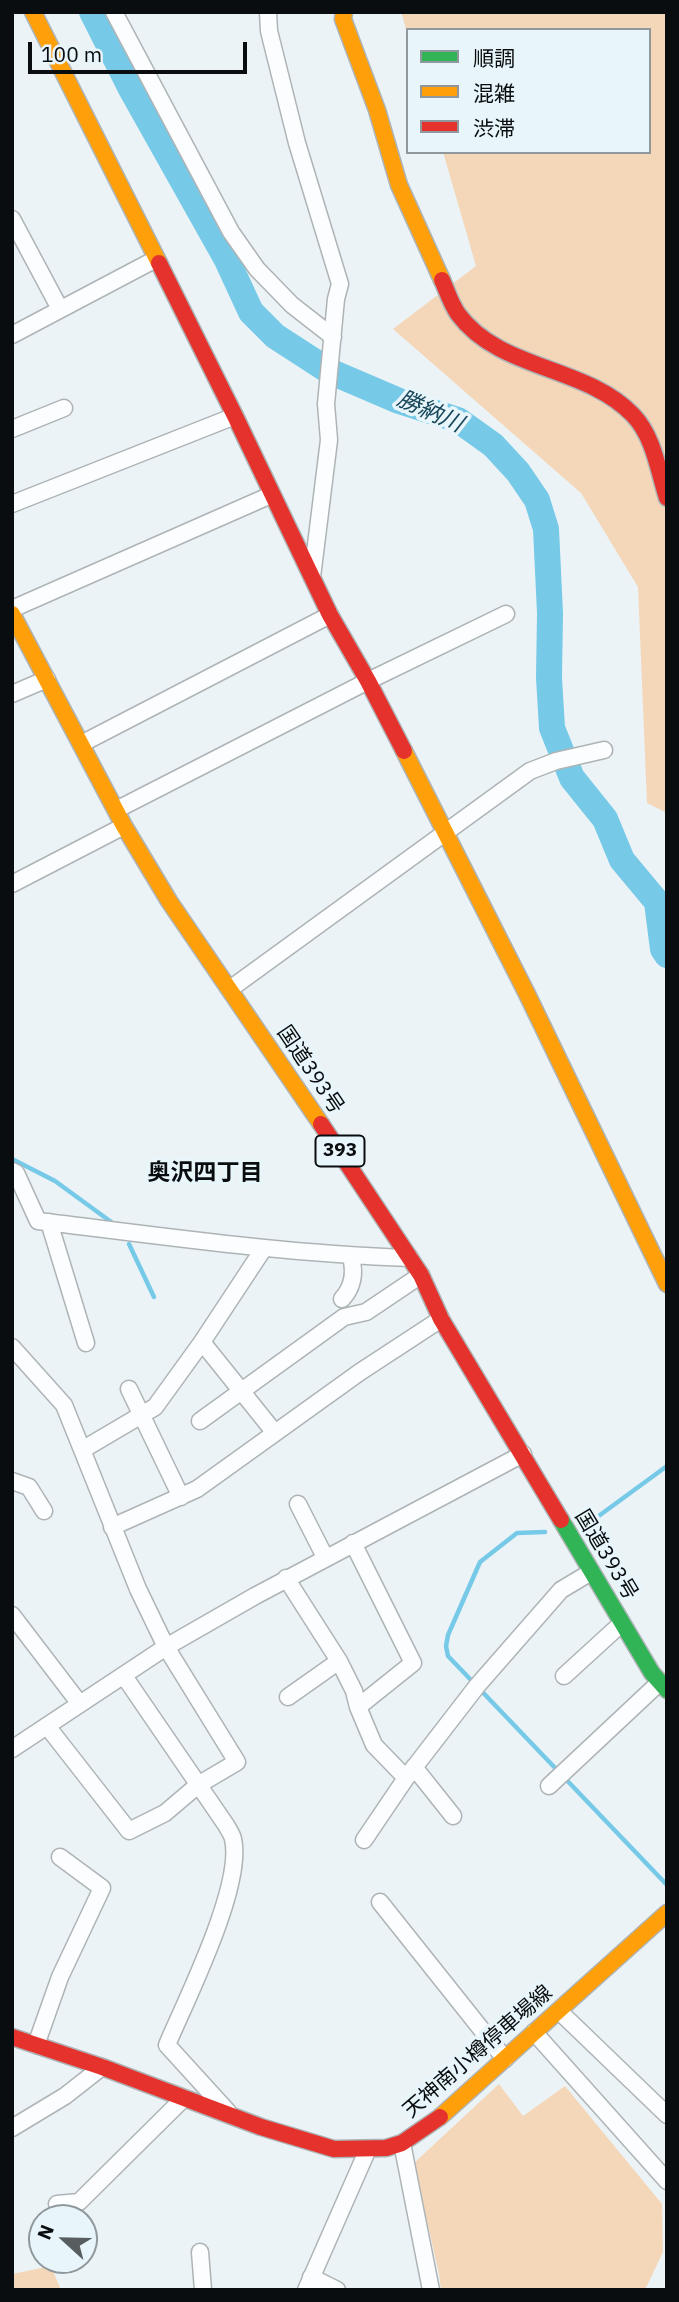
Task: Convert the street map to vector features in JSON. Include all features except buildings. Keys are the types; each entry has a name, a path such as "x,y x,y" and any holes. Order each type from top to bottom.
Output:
{"main road":[{"path":"33,12 235,416 330,615 368,681 527,994 667,1284"},
{"path":"344,12 343,19 377,110 399,185 456,311 468,326 489,342 614,399 636,418 646,431 667,498"},
{"name":"国道393号","path":"14,619 124,827 169,901 421,1275 442,1319 591,1572 663,1686"},
{"name":"天神南小樽停車場線","path":"12,2037 102,2067 231,2116 334,2149 368,2149 402,2144 446,2113 667,1913"}],"street":[{"path":"268,12 269,31 297,142 340,284 336,299 326,404 329,440 312,577"},
{"path":"119,14 231,232 257,269 292,305 333,337"},
{"path":"12,219 17,240 60,309"},
{"path":"12,335 156,259"},
{"path":"12,429 64,408"},
{"path":"12,504 235,416"},
{"path":"14,619 271,495"},
{"path":"116,810 368,681 506,614"},
{"path":"81,744 330,615"},
{"path":"12,694 47,679"},
{"path":"230,989 530,771 556,761 604,750"},
{"path":"12,884 124,827"},
{"path":"12,1171 16,1173 38,1221 264,1248 410,1258"},
{"path":"49,1223 86,1343"},
{"path":"82,1450 155,1407 264,1248"},
{"path":"341,1299 352,1282 354,1267 351,1256"},
{"path":"200,1421 344,1317 366,1312 421,1275"},
{"path":"112,1527 197,1489 360,1372 442,1319"},
{"path":"202,1342 275,1433"},
{"path":"12,1347 64,1405 138,1589 166,1647 237,1762 198,1785 165,1814 129,1831 47,1726"},
{"path":"130,1389 180,1497"},
{"path":"12,1749 166,1647 286,1578 523,1454"},
{"path":"12,1481 29,1487 44,1511"},
{"path":"298,1504 325,1557"},
{"path":"353,1543 413,1663 358,1707"},
{"path":"364,1840 410,1773 477,1686 561,1590 591,1572"},
{"path":"286,1578 339,1661 354,1691 374,1745 410,1773 453,1816"},
{"path":"12,1615 80,1704"},
{"path":"564,1676 622,1623"},
{"path":"288,1697 339,1661"},
{"path":"124,1676 233,1839 234,1866 209,1950 167,2045 231,2116"},
{"path":"549,1786 663,1686"},
{"path":"36,2045 60,1977 102,1888 60,1857"},
{"path":"380,1902 505,2059"},
{"path":"559,2011 667,2115"},
{"path":"534,2032 667,2181"},
{"path":"12,2128 65,2096 102,2067"},
{"path":"57,2204 79,2202 184,2098"},
{"path":"402,2144 431,2290"},
{"path":"337,2290 309,2284 368,2149"},
{"path":"200,2252 203,2290"}],"shaded area":[{"path":"401,12 667,12 667,813 647,803 638,587 581,493 393,329 476,266 444,154 651,154 651,28 406,29"},
{"path":"499,2084 523,2116 565,2086 662,2204 663,2252 645,2290 441,2290 414,2163"},
{"path":"28,2271 28,2274 54,2274 61,2290 12,2290 12,2274"}],"waterway":[{"name":"勝納川","path":"92,12 131,89 227,260 251,312 275,336 329,371 399,401 458,420 493,445 518,472 537,500 546,529 552,728 572,778 605,819 622,860 657,902 663,949 667,955"},
{"path":"12,1159 55,1181 114,1224"},
{"path":"129,1244 154,1297"},
{"path":"585,1526 667,1466"},
{"path":"545,1532 517,1533 480,1562 448,1635 448,1656 667,1885"}],"traffic: fast":[{"path":"561,1520 652,1673 667,1690"}],"traffic: slow":[{"path":"33,12 159,263"},
{"path":"344,12 343,19 377,110 399,185 442,280"},
{"path":"12,614 124,826 169,901 321,1124"},
{"path":"404,751 527,994 667,1284"},
{"path":"440,2117 667,1913"}],"traffic: jam":[{"path":"159,263 330,615 404,751"},
{"path":"442,280 458,314 476,333 519,358 591,386 633,415 651,444 667,498"},
{"path":"321,1124 421,1275 441,1319 561,1520"},
{"path":"12,2037 102,2067 261,2127 334,2149 386,2148 402,2143 440,2117"}],"district":[{"name":"奥沢四丁目","path":"205,1173"}]}
